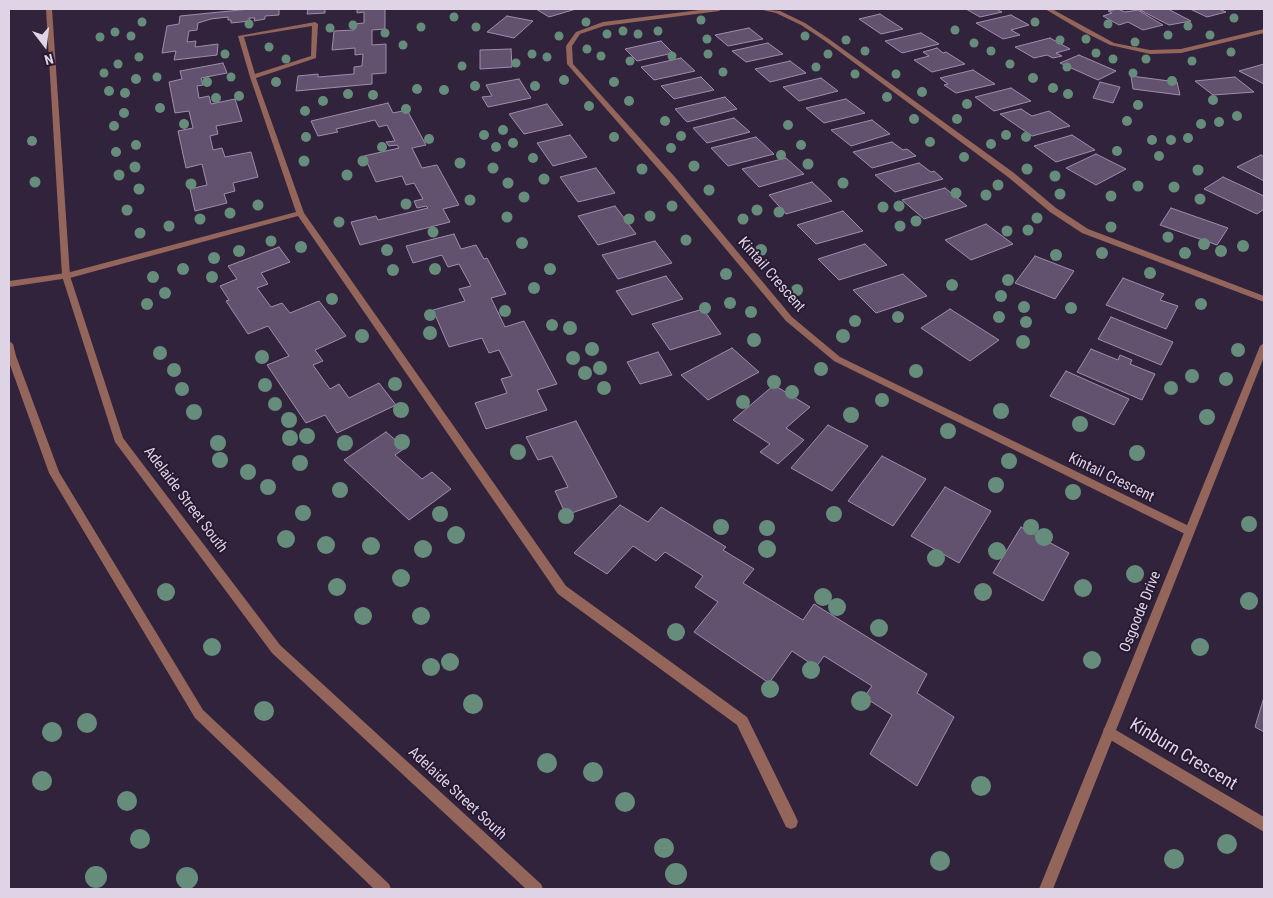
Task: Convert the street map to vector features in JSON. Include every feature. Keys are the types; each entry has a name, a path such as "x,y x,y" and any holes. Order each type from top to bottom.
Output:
{"street":[{"name":"Adelaide Street South","path":"49,9 66,276 118,440 276,649 536,889"},
{"name":"Kintail Crescent","path":"719,9 603,24 578,33 569,46 570,64 671,178 789,319 837,359 1189,531"},
{"path":"761,9 778,12 819,35 1011,175 1053,210 1085,232 1264,299"},
{"path":"1048,9 1112,44 1150,52 1181,51 1264,31"},
{"path":"253,77 314,57 315,24 241,36 253,77 300,213 562,590 742,721 791,822"},
{"path":"9,284 66,276 300,213"},
{"path":"9,344 11,356 54,473 199,714 384,889"},
{"name":"Osgoode Drive","path":"1046,889 1264,346"},
{"name":"Kinburn Crescent","path":"1109,732 1264,825"}],"building":[{"path":"250,9 279,9 279,15 265,16 265,19 254,21 255,18 249,18 250,21 231,23 228,17 198,23 197,30 189,31 187,42 196,41 195,47 218,44 217,55 174,60 176,51 162,53 167,26 179,24 180,16"},
{"path":"308,9 325,9 325,13 307,14"},
{"path":"357,9 385,9 385,29 372,30 372,45 386,44 386,73 372,74 372,84 296,91 298,76 318,74 318,77 354,74 354,67 362,66 363,54 355,55 355,48 332,50 334,31 354,30 354,24 364,23 364,12 357,13"},
{"path":"536,9 576,9 549,17"},
{"path":"966,9 996,9 1002,12 980,17"},
{"path":"1118,9 1125,12 1138,10 1163,25 1143,30 1128,22 1119,25 1103,16 1112,13 1108,11"},
{"path":"1168,9 1191,21 1169,25 1140,10"},
{"path":"1190,9 1219,9 1226,12 1207,17"},
{"path":"880,14 903,29 881,34 859,19"},
{"path":"1011,15 1029,25 1011,30 1020,35 1003,39 976,23"},
{"path":"507,16 533,21 514,38 487,32"},
{"path":"749,28 763,39 728,46 715,35"},
{"path":"921,33 939,44 902,53 885,41"},
{"path":"1050,38 1070,49 1056,53 1062,56 1053,58 1047,55 1034,58 1015,47"},
{"path":"661,41 673,53 637,61 625,49"},
{"path":"768,43 783,54 746,62 732,51"},
{"path":"937,48 965,64 932,72 914,60 929,56 923,52"},
{"path":"511,49 512,67 480,69 480,50"},
{"path":"1079,55 1116,71 1098,80 1060,63"},
{"path":"681,58 695,71 654,80 641,67"},
{"path":"790,61 806,73 770,82 755,69"},
{"path":"223,63 227,73 201,78 203,85 197,86 199,98 209,96 211,104 235,99 242,121 216,126 218,134 210,136 213,150 222,148 225,157 251,152 258,177 233,183 235,191 224,194 227,203 195,211 190,189 207,185 202,164 186,168 178,131 193,128 189,111 175,113 169,82 182,79 180,71"},
{"path":"1264,64 1264,84 1239,71"},
{"path":"973,70 995,84 956,93 944,85 948,84 940,78"},
{"path":"1131,76 1177,82 1180,95 1133,89"},
{"path":"701,77 714,90 674,99 661,86"},
{"path":"1235,77 1254,92 1213,95 1195,81"},
{"path":"821,78 838,91 799,101 783,87"},
{"path":"519,79 531,98 488,107 482,97 492,96 486,85"},
{"path":"1100,82 1120,87 1113,103 1093,98"},
{"path":"1011,88 1031,101 994,111 975,97"},
{"path":"725,97 737,109 687,122 675,109"},
{"path":"846,99 865,113 824,123 806,108"},
{"path":"388,103 393,113 407,110 426,145 412,148 422,168 437,165 459,205 443,209 450,222 360,245 351,222 376,216 378,220 428,208 426,206 417,208 414,201 423,199 414,183 406,185 402,176 376,182 364,156 399,148 397,145 389,146 386,142 395,141 387,125 379,127 375,120 336,129 338,132 318,136 311,121"},
{"path":"547,104 563,125 524,134 509,114"},
{"path":"1021,109 1032,116 1049,111 1070,126 1032,136 1000,114"},
{"path":"734,118 750,132 707,143 693,128"},
{"path":"872,120 890,134 851,146 831,130"},
{"path":"570,135 587,157 553,166 537,143"},
{"path":"1072,135 1095,150 1056,162 1034,146"},
{"path":"756,137 774,154 728,166 711,148"},
{"path":"892,142 903,150 907,149 916,156 872,168 853,152"},
{"path":"1096,154 1126,169 1096,185 1066,168"},
{"path":"1261,155 1264,157 1264,181 1237,167"},
{"path":"786,158 804,174 759,187 742,169"},
{"path":"919,163 931,172 934,171 943,179 895,192 875,175"},
{"path":"596,168 615,193 578,202 560,177"},
{"path":"1223,177 1264,196 1264,209 1257,214 1204,189"},
{"path":"812,182 832,201 786,214 769,195"},
{"path":"945,188 967,206 924,219 902,200"},
{"path":"615,206 636,234 598,245 578,216"},
{"path":"1171,208 1228,228 1217,245 1160,225"},
{"path":"843,211 863,231 816,244 797,225"},
{"path":"986,224 1013,244 971,260 945,240"},
{"path":"454,234 461,249 476,245 484,259 487,258 506,294 491,298 505,327 524,321 557,384 537,390 547,410 486,429 475,403 507,393 501,379 512,376 499,350 489,353 482,338 449,347 433,310 465,301 459,289 471,286 459,264 448,267 442,255 413,263 406,246"},
{"path":"655,241 672,263 618,279 602,255"},
{"path":"865,244 887,265 839,280 818,259"},
{"path":"279,247 290,262 261,273 268,284 257,288 271,307 282,303 290,313 319,301 346,336 315,350 323,361 313,365 330,389 339,384 349,398 379,383 396,405 337,433 325,415 306,423 267,365 289,356 268,326 248,334 226,301 229,300 220,286 237,279 228,266"},
{"path":"1035,256 1074,271 1055,299 1015,283"},
{"path":"903,274 927,296 876,313 853,290"},
{"path":"666,276 683,299 632,315 616,291"},
{"path":"1123,278 1164,294 1160,300 1178,306 1166,329 1106,305"},
{"path":"703,309 721,334 670,350 652,324"},
{"path":"950,309 999,340 970,361 921,328"},
{"path":"1111,317 1173,342 1161,365 1098,339"},
{"path":"732,348 759,372 708,400 681,375"},
{"path":"1091,349 1118,360 1120,355 1132,360 1130,364 1155,374 1142,400 1077,372"},
{"path":"658,352 672,375 640,384 627,362"},
{"path":"1066,371 1129,399 1114,425 1050,396"},
{"path":"774,385 810,407 786,428 804,440 778,464 760,452 770,444 733,420"},
{"path":"576,421 617,497 566,515 555,491 568,487 552,456 538,460 526,437"},
{"path":"828,425 868,446 832,491 791,468"},
{"path":"386,432 405,448 395,455 422,479 432,472 451,489 409,520 344,460"},
{"path":"882,456 926,479 893,526 848,501"},
{"path":"945,487 991,511 959,563 911,536"},
{"path":"620,505 648,522 661,507 726,547 723,550 754,569 743,583 803,620 814,604 927,674 917,693 954,717 917,786 870,754 892,715 864,697 872,686 824,656 816,667 792,651 769,683 694,632 718,602 695,587 703,576 665,552 656,561 633,546 607,574 574,553"},
{"path":"1021,527 1069,553 1043,601 993,573"},
{"path":"1264,697 1264,732 1255,727"}]}
